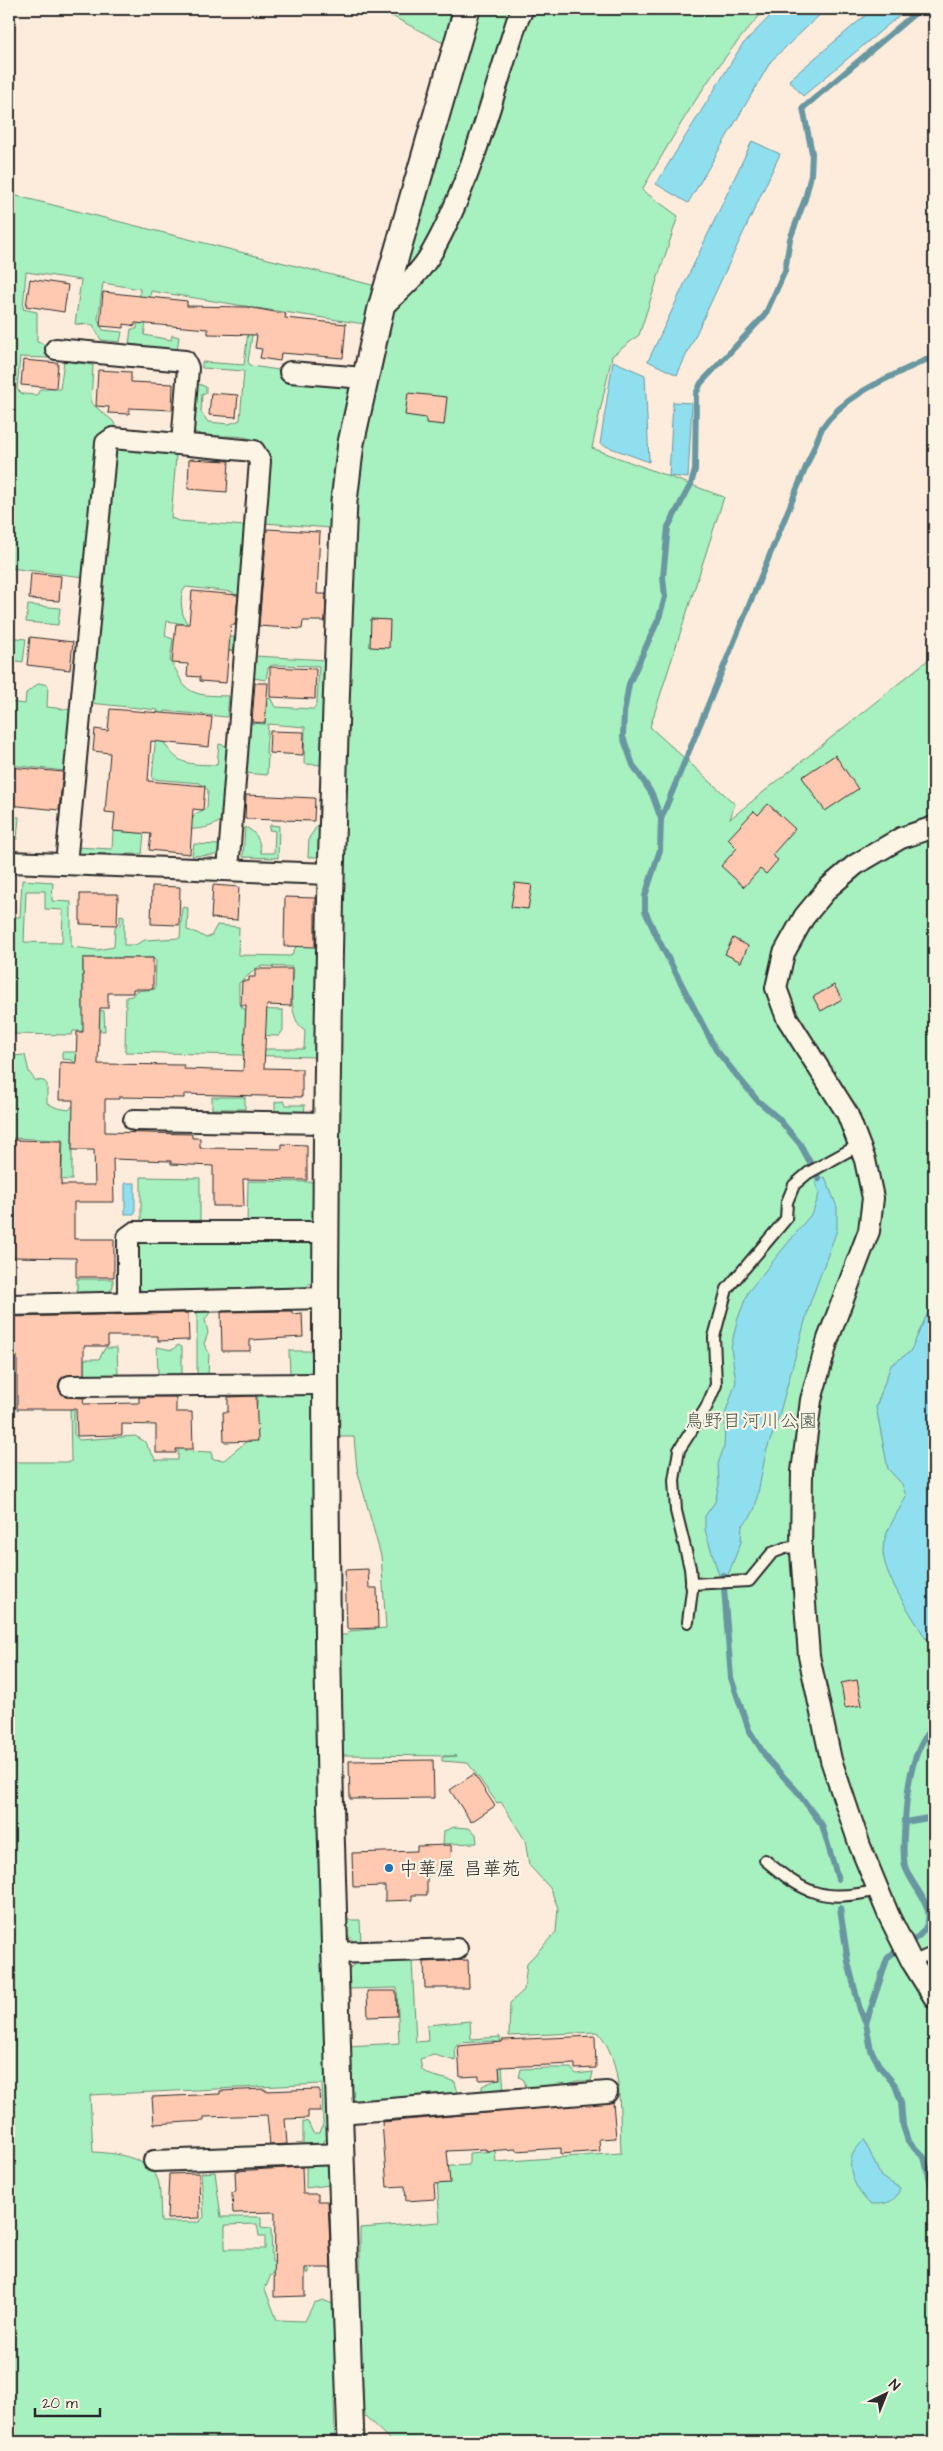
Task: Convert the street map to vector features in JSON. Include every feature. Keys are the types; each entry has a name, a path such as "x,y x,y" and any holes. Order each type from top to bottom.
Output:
{"street":[{"path":"351,2442 334,1952 326,1384 330,874 344,501 351,443 381,308 467,9"},
{"path":"381,308 413,277 432,254 469,167 517,21 523,9"},
{"path":"56,349 184,361 188,368 182,444"},
{"path":"290,372 364,378"},
{"path":"66,864 106,443 113,438 254,451 260,461 228,870"},
{"path":"934,827 901,838 855,865 828,888 804,917 784,953 776,988 787,1018 847,1113 859,1145 873,1198 869,1231 828,1339 811,1400 802,1472 801,1546 809,1656 831,1760 860,1846 878,1890 912,1962 934,1997"},
{"path":"9,862 330,874"},
{"path":"134,1120 328,1123"},
{"path":"128,1302 128,1236 135,1232 326,1232"},
{"path":"9,1305 326,1298"},
{"path":"70,1386 326,1384"},
{"path":"334,1952 457,1950"},
{"path":"339,2113 607,2092"},
{"path":"154,2162 340,2154"}],"lane":[{"path":"688,1622 692,1584 676,1510 674,1480 679,1450 706,1408 716,1385 714,1337 727,1289 786,1219 787,1202 794,1185 808,1173 859,1145"},
{"path":"692,1584 749,1581 772,1553 785,1548 801,1546"},
{"path":"765,1860 788,1880 812,1893 853,1896 878,1890"},
{"path":"912,1962 934,1952"}],"green space":[{"name":"鳥野目河川公園","path":"387,9 766,9 714,73 642,190 678,216 639,335 612,356 592,448 724,497 650,727 735,804 730,819 934,655 934,2442 392,2442 360,2411 360,2228 440,2222 436,2167 469,2165 469,2153 495,2151 496,2162 621,2153 620,2106 616,2073 606,2044 598,2032 509,2036 510,2003 524,1990 527,1963 556,1932 558,1908 550,1888 529,1865 525,1840 501,1802 497,1803 468,1763 442,1761 442,1757 457,1756 340,1755 338,1635 347,1635 350,1631 386,1628 381,1556 357,1469 354,1437 338,1437 316,1057 125,1052 126,997 132,996 136,991 155,989 156,961 153,958 83,958 83,1008 104,1011 105,1031 73,1031 72,1035 9,1034 9,917 20,917 22,880 53,882 52,901 71,902 71,947 97,950 114,947 115,927 120,926 120,915 124,916 124,945 135,945 145,940 180,938 182,907 188,908 187,930 206,938 211,936 217,925 239,927 238,955 291,956 298,943 321,920 351,503 385,314 464,54 388,14","holes":["26,891 45,891 45,909 63,910 62,943 24,942","260,966 292,967 293,1010 299,1025 305,1030 304,1049 244,1049 245,1035 279,1036 283,1030 283,1010 243,1009 239,1002 239,983"]},
{"path":"9,194 376,286 365,324 256,308 248,362 251,366 279,370 279,374 285,375 285,381 351,388 341,440 331,528 264,523 268,451 251,439 202,435 192,431 196,383 206,387 206,393 202,394 201,412 208,422 229,424 240,420 244,371 202,368 202,362 244,365 251,307 151,291 144,335 171,340 172,335 179,337 177,351 129,344 131,329 137,329 140,289 103,283 98,319 103,330 122,332 120,342 101,340 93,325 75,324 81,280 26,272 23,309 37,312 37,342 49,345 48,358 20,357 17,389 22,394 37,395 40,389 60,389 64,361 93,365 91,403 113,421 125,445 173,451 176,457 171,518 179,521 246,526 236,625 232,624 233,592 186,587 181,597 184,618 188,625 201,633 234,637 233,651 218,648 211,643 184,638 184,624 167,621 165,636 173,639 170,662 186,687 203,695 229,696 227,717 165,711 161,738 178,759 198,764 217,765 219,744 227,746 223,818 210,826 191,829 156,827 156,816 192,820 195,814 207,808 208,790 199,783 152,779 158,710 90,703 108,531 88,531 84,577 9,568"},
{"path":"28,605 60,608 58,625 26,622"},
{"path":"9,637 26,639 23,662 9,660"},
{"path":"254,656 328,660 324,765 304,764 305,727 268,724 267,775 243,773 247,723 265,724 267,698 271,699 275,707 314,709 317,702 319,666 272,665 268,668 266,680 253,678"},
{"path":"39,683 48,685 47,707 73,710 66,771 9,765 9,702 25,704 26,693"},
{"path":"326,798 320,857 308,857 309,838 319,823 319,799"},
{"path":"9,816 19,817 17,839 9,839"},
{"path":"270,825 279,826 278,858 243,857 245,827 257,837 261,853 274,853 275,831 269,830"},
{"path":"113,831 144,833 142,854 79,854 75,849 76,847 112,849"},
{"path":"194,844 220,845 221,850 215,855 192,856"},
{"path":"62,1052 83,1052 80,1120 72,1120 72,1180 44,1179 62,1170 63,1140 9,1138 9,1075 15,1074 15,1063 9,1063 9,1056 25,1055 29,1072 35,1080 44,1081 47,1084 47,1103 57,1108 69,1110 74,1104 76,1065 72,1060 62,1059"},
{"path":"212,1097 245,1097 245,1109 212,1109"},
{"path":"284,1101 286,1105 305,1105 304,1114 275,1113 275,1102"},
{"path":"141,1177 200,1178 200,1223 141,1224"},
{"path":"248,1181 313,1182 313,1218 307,1223 247,1223"},
{"path":"306,1239 315,1246 316,1279 306,1287 143,1291 135,1285 136,1249 142,1242"},
{"path":"77,1279 113,1279 113,1287 109,1292 77,1294"},
{"path":"212,1310 205,1319 208,1333 204,1344 209,1353 208,1375 197,1375 197,1311"},
{"path":"178,1345 182,1347 182,1375 158,1375 157,1347 172,1350"},
{"path":"105,1348 117,1348 118,1375 84,1376 84,1359 99,1359"},
{"path":"289,1351 314,1351 314,1368 307,1374 290,1374"},
{"path":"308,1392 315,1399 330,2135 321,2144 303,2146 303,2121 308,2122 313,2133 320,2133 323,2124 322,2084 90,2095 93,2152 129,2157 153,2172 159,2184 161,2222 199,2222 204,2217 201,2173 215,2172 221,2217 261,2217 261,2227 271,2228 272,2262 288,2262 309,2249 309,2273 271,2275 265,2289 277,2320 305,2321 314,2303 323,2300 335,2305 340,2393 334,2398 335,2436 9,2441 9,1462 71,1462 70,1405 74,1406 74,1434 79,1440 135,1436 144,1441 156,1460 178,1460 179,1414 182,1416 185,1451 212,1452 212,1459 224,1460 253,1436 258,1394","holes":["257,2224 259,2236 265,2236 265,2249 225,2249 225,2225"]},
{"path":"454,1827 469,1828 476,1834 477,1843 443,1844 444,1831"},
{"path":"345,1920 360,1920 361,1943 355,1943 346,1933"},
{"path":"359,1960 412,1960 416,2042 428,2041 427,2025 470,2021 471,2039 500,2037 504,2093 482,2095 482,2086 500,2078 497,2043 494,2041 459,2043 455,2048 456,2061 434,2055 420,2059 422,2070 426,2073 455,2082 459,2097 356,2105 350,2100 348,2046 399,2043 397,1988 348,1989 348,1970"},
{"path":"571,2068 576,2074 593,2072 591,2081 576,2081 563,2086 527,2091 524,2080 519,2077 521,2069"},
{"path":"324,2164 329,2168 330,2185 306,2188 306,2165"}],"water":[{"path":"777,9 826,9 771,61 688,203 656,184 742,45"},
{"path":"873,9 907,9 803,96 789,80"},
{"path":"752,141 780,154 677,375 648,361"},
{"path":"613,361 645,375 649,462 600,444"},
{"path":"673,402 692,403 688,478 669,476"},
{"path":"825,1177 837,1207 837,1230 810,1303 778,1419 766,1452 755,1508 742,1526 741,1542 728,1575 719,1575 705,1530 705,1516 715,1502 719,1484 718,1464 724,1447 726,1411 736,1382 731,1348 737,1321 748,1292 813,1212 819,1194 816,1182"},
{"path":"125,1183 135,1183 135,1214 125,1214"},
{"path":"934,1299 934,1635 926,1639 893,1583 884,1559 883,1549 886,1535 906,1496 902,1484 888,1469 876,1407 891,1365 910,1352"},
{"path":"864,2139 881,2177 900,2188 895,2197 889,2202 870,2204 861,2194 854,2180 851,2159 855,2150"}],"building":[{"path":"30,279 68,285 64,312 26,306"},
{"path":"103,292 187,301 187,306 247,307 286,314 285,318 346,324 343,358 281,353 280,361 260,358 262,349 255,348 257,335 208,334 208,329 135,323 135,326 124,324 124,328 100,326"},
{"path":"23,360 58,363 56,388 21,385"},
{"path":"98,370 131,372 131,382 173,384 172,410 129,408 129,414 108,413 109,407 96,406"},
{"path":"211,393 238,395 236,417 209,415"},
{"path":"408,393 447,397 444,425 426,423 426,418 405,415"},
{"path":"189,459 229,461 227,492 188,489"},
{"path":"267,529 320,532 317,594 326,594 325,621 303,621 302,629 259,626"},
{"path":"31,573 61,576 59,601 29,599"},
{"path":"192,591 238,595 235,625 231,625 226,683 200,681 200,677 187,676 188,664 172,663 176,624 189,624"},
{"path":"371,619 390,620 389,648 370,647"},
{"path":"30,637 73,642 70,670 27,665"},
{"path":"270,667 316,669 315,699 270,697"},
{"path":"255,683 268,683 265,723 252,722"},
{"path":"110,709 212,717 209,747 151,741 148,781 205,786 203,810 193,809 190,854 149,850 151,834 113,831 115,813 105,812 110,753 93,751 95,729 108,731"},
{"path":"270,731 304,732 303,755 269,753"},
{"path":"835,755 858,789 825,811 802,777"},
{"path":"9,767 63,772 59,810 9,805"},
{"path":"246,795 315,798 314,821 245,819"},
{"path":"768,804 795,829 772,855 778,860 766,874 760,869 744,887 721,866 737,848 728,839 754,811 758,815"},
{"path":"515,883 532,885 528,909 511,907"},
{"path":"213,885 239,887 237,920 211,918"},
{"path":"152,886 180,887 179,925 151,924"},
{"path":"80,894 118,894 117,925 80,924"},
{"path":"285,897 315,898 315,947 284,946"},
{"path":"733,938 748,946 741,962 725,954"},
{"path":"83,958 153,958 153,989 133,989 133,993 108,993 108,1008 100,1008 98,1064 184,1065 184,1069 243,1071 246,1005 241,1005 242,981 249,981 249,977 255,977 255,969 292,969 291,1006 267,1005 264,1068 302,1069 302,1097 184,1094 184,1098 119,1097 119,1099 105,1099 105,1132 192,1134 192,1138 200,1138 200,1148 282,1149 282,1144 307,1145 307,1180 243,1179 244,1206 213,1206 213,1166 171,1164 171,1161 113,1159 114,1202 74,1202 74,1239 114,1239 114,1277 76,1277 76,1258 12,1257 13,1211 12,1207 9,1207 9,1140 62,1141 61,1185 95,1185 94,1150 72,1150 73,1100 59,1100 60,1062 76,1063 77,1032 83,1032"},
{"path":"834,985 842,999 821,1011 813,997"},
{"path":"292,1311 292,1314 302,1313 303,1337 250,1340 250,1351 222,1351 221,1312"},
{"path":"188,1313 189,1340 158,1341 158,1336 108,1336 108,1346 84,1346 84,1374 64,1376 60,1380 58,1387 65,1397 84,1398 83,1404 139,1403 139,1397 176,1397 176,1412 192,1412 193,1449 176,1449 176,1453 156,1453 156,1425 122,1424 122,1435 77,1436 76,1409 17,1409 17,1356 9,1356 9,1317"},
{"path":"256,1396 258,1441 224,1442 223,1412 228,1412 228,1397"},
{"path":"368,1569 369,1588 377,1588 378,1628 347,1629 345,1570"},
{"path":"857,1680 862,1705 845,1708 841,1683"},
{"path":"433,1760 434,1798 350,1799 349,1761"},
{"path":"474,1774 495,1806 471,1822 450,1790"},
{"path":"451,1845 452,1874 427,1875 427,1895 412,1895 412,1900 385,1901 385,1886 353,1887 352,1853 417,1851 417,1846"},
{"path":"468,1960 469,1988 425,1988 424,1962"},
{"path":"367,1991 396,1991 397,2016 368,2017"},
{"path":"595,2036 596,2068 575,2069 575,2064 499,2067 500,2079 479,2080 479,2076 460,2077 458,2046 502,2042 502,2040"},
{"path":"265,2089 265,2091 319,2089 320,2111 308,2111 308,2118 285,2119 287,2144 270,2145 267,2115 204,2117 204,2121 154,2124 152,2097 220,2094 220,2091"},
{"path":"613,2102 616,2138 599,2139 600,2151 561,2154 561,2148 516,2151 516,2149 486,2151 486,2149 447,2151 450,2183 434,2184 435,2199 406,2201 405,2186 387,2187 382,2122"},
{"path":"302,2167 303,2194 318,2194 318,2201 328,2201 331,2268 305,2268 305,2296 274,2297 275,2212 233,2213 232,2193 236,2192 235,2171"},
{"path":"199,2173 200,2218 167,2219 169,2174"}],"waterway":[{"path":"819,1179 800,1144 778,1118 757,1100 716,1050 645,911 645,896 660,850 661,819 652,794 633,765 623,737 624,713 629,684 659,618 665,597 663,577 668,527 691,484 695,470 696,394 701,383 765,315 785,271 790,239 805,199 811,175 812,153 803,108 920,9"},
{"path":"661,819 822,428 832,415 858,394 934,356"},
{"path":"723,1575 731,1678 749,1730 768,1760 796,1790 822,1825 838,1879"},
{"path":"866,2023 887,1959 898,1949 921,1934 928,1921 927,1907 905,1866 904,1843 907,1794 915,1758 934,1724"},
{"path":"905,1822 934,1817"},
{"path":"840,1908 848,1962 860,2010 866,2023 871,2050 880,2067 895,2085 901,2102 903,2126 908,2141 924,2157 934,2197"}],"place":[{"name":"中華屋 昌華苑","path":"389,1868"}]}
